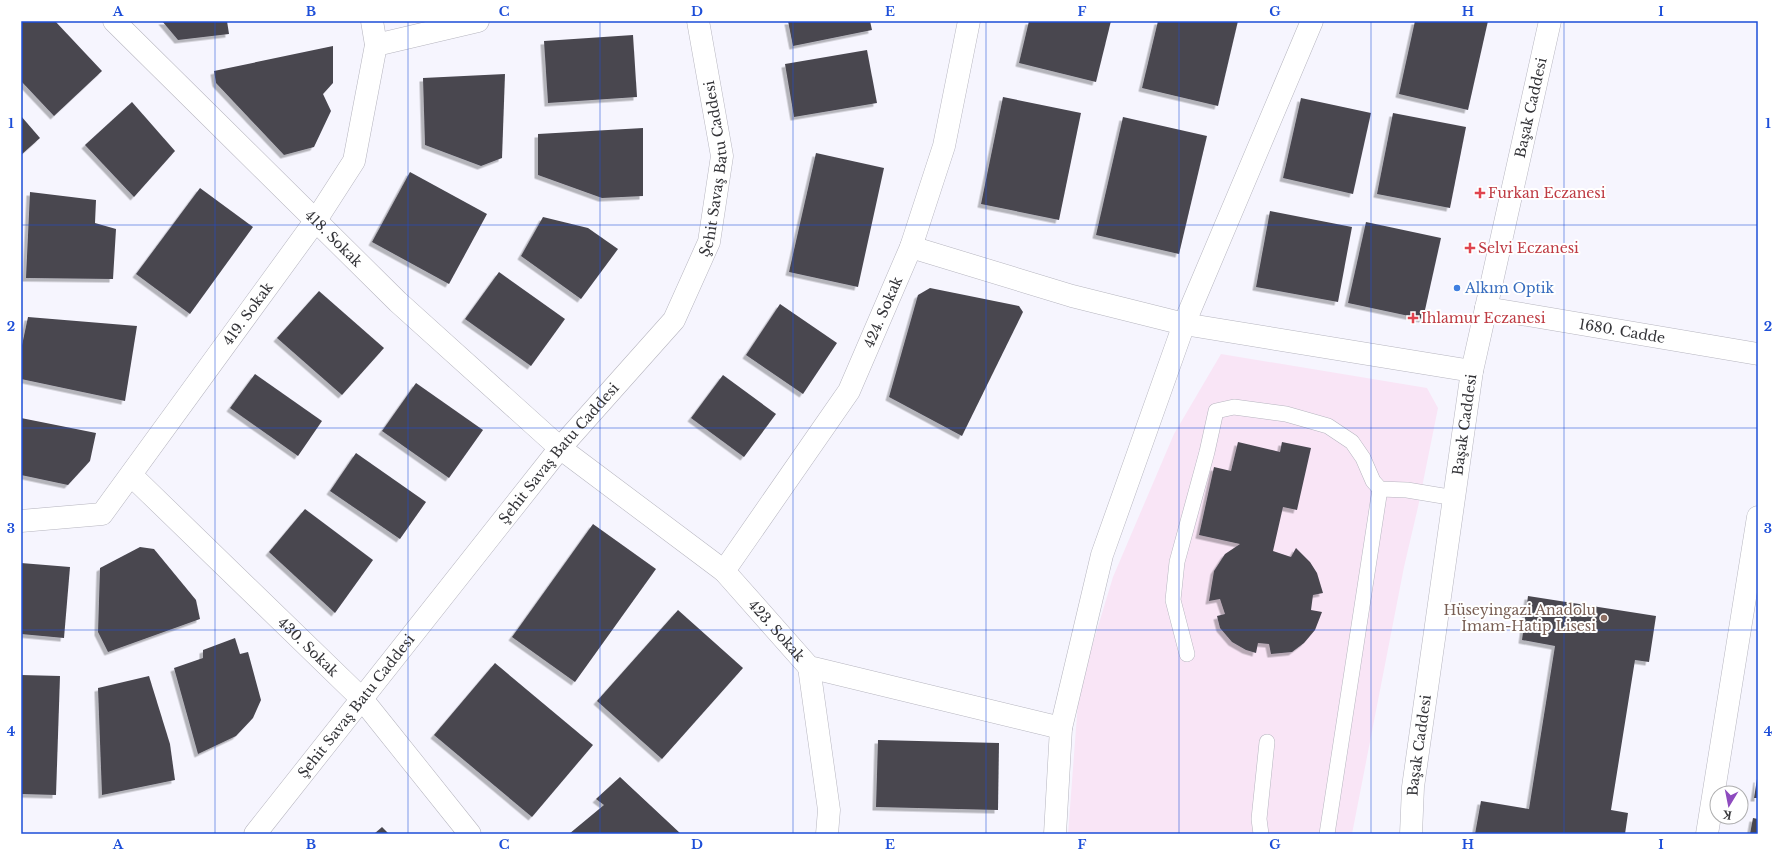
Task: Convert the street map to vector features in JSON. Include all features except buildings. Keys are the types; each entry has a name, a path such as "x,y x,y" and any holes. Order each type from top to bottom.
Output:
{"street":[{"name":"418. Sokak","path":"114,21 398,302 560,448"},
{"name":"419. Sokak","path":"21,521 102,514 316,220 354,161 376,45 372,21"},
{"path":"376,45 478,21"},
{"name":"Şehit Savaş Batu Caddesi","path":"255,834 560,448 674,320 709,242 722,156 698,21"},
{"name":"424. Sokak","path":"724,572 849,391 911,247 944,146 969,21"},
{"path":"1055,834 1061,728 1102,555 1184,324 1312,21"},
{"name":"Başak Caddesi","path":"1410,834 1414,787 1472,371 1550,21"},
{"path":"911,247 1072,296 1184,324 1472,371"},
{"name":"1680. Cadde","path":"1486,308 1758,354"},
{"name":"423. Sokak","path":"560,448 724,572 809,667 1061,728"},
{"name":"430. Sokak","path":"131,475 362,699 470,834"},
{"path":"1707,834 1758,517"},
{"path":"809,667 829,810 827,834"}],"lane":[{"path":"1187,654 1173,600 1177,562 1207,452 1216,411 1234,407 1249,409 1286,414 1328,426 1352,442 1363,458 1373,481 1380,489 1407,490 1454,498"},
{"path":"1327,834 1380,489"},
{"path":"1261,834 1259,820 1267,742"}],"shaded area":[{"path":"1221,354 1427,388 1438,408 1404,567 1352,834 1068,834 1079,689 1113,577 1174,434"}],"place":[{"name":"Furkan Eczanesi","path":"1480,193"},
{"name":"Selvi Eczanesi","path":"1470,248"},
{"name":"Alkım Optik","path":"1457,288"},
{"name":"Ihlamur Eczanesi","path":"1413,318"},
{"name":"Hüseyingazi Anadolu İmam-Hatip Lisesi","path":"1604,618"}]}
